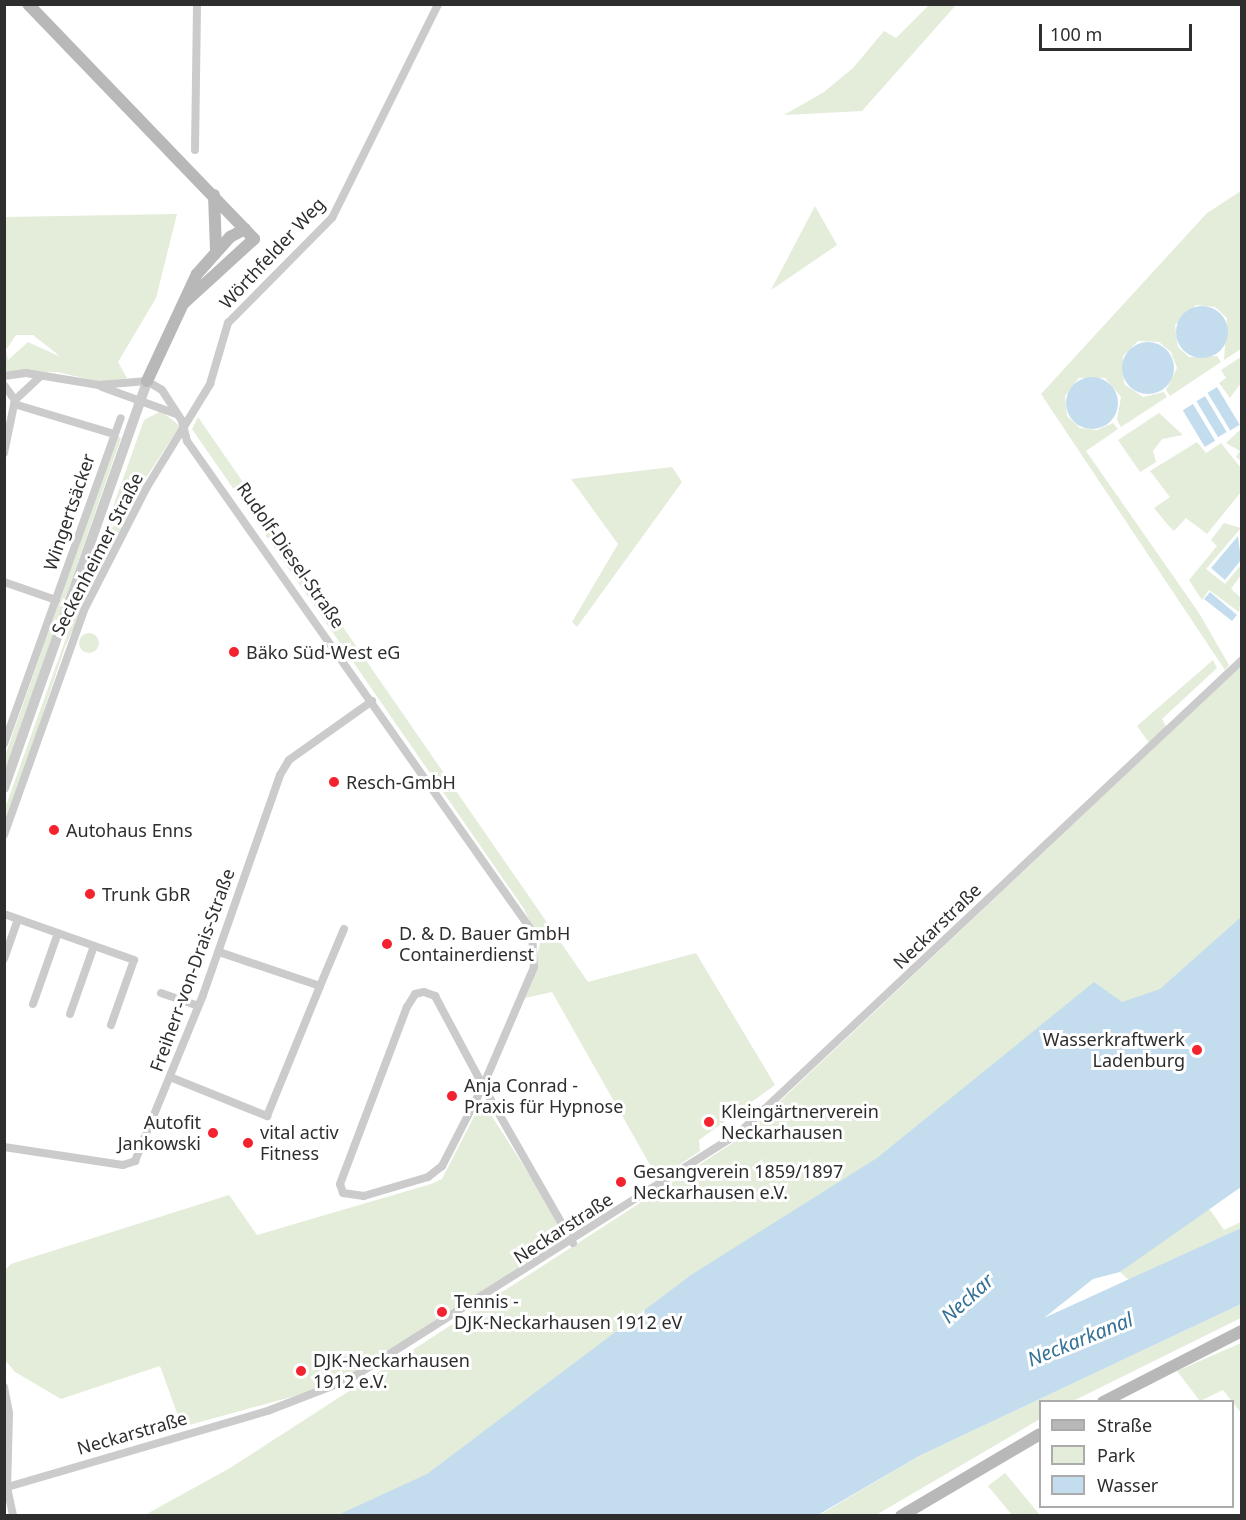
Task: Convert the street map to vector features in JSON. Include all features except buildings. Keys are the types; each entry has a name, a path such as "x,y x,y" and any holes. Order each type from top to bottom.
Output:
{"main road":[{"path":"28,4 254,239 184,303"},
{"path":"214,195 216,250"},
{"path":"147,381 184,303 216,250 245,229"},
{"path":"1105,1400 1242,1331"},
{"path":"901,1515 1039,1435"}],"street":[{"path":"195,150 196,4"},
{"name":"Wörthfelder Weg","path":"185,429 216,371 228,324 249,297 306,246 344,198 438,4"},
{"path":"4,376 41,376 99,386 177,415"},
{"path":"4,453 14,402 41,376"},
{"path":"4,788 147,381 99,386"},
{"name":"Rudolf-Diesel-Straße","path":"147,381 162,390 185,429 187,441 372,701 537,943 534,967 483,1086 436,1173 364,1196 343,1193 340,1184 415,994 435,996 483,1086"},
{"path":"4,385 14,402"},
{"name":"Wingertsäcker","path":"14,402 114,434"},
{"name":"Wingertsäcker","path":"5,740 121,418"},
{"name":"Seckenheimer Straße","path":"4,835 84,609 147,487 185,429"},
{"name":"Wingertsäcker","path":"4,582 56,600"},
{"name":"Neckarstraße","path":"6,1488 323,1392 371,1368 573,1243 739,1133 1242,660"},
{"name":"Freiherr-von-Drais-Straße","path":"4,1147 130,1164 148,1136 219,952 289,760 372,701"},
{"path":"4,914 134,960 111,1025"},
{"path":"4,958 18,919"},
{"path":"170,1077 267,1116 344,929"},
{"path":"33,1004 58,933"},
{"path":"70,1014 94,946"},
{"path":"219,952 320,986"},
{"path":"161,993 198,1006"},
{"path":"483,1086 573,1243"},
{"path":"4,1387 9,1413 6,1488 13,1515"}],"green space":[{"path":"930,4 956,5 862,111 784,115 824,92 853,68 884,31 896,38"},
{"path":"1241,191 1241,349 1224,360 1227,318 1215,307 1196,305 1175,325 1178,347 1189,357 1217,356 1221,362 1170,396 1166,390 1177,368 1171,352 1159,342 1138,341 1123,356 1124,384 1143,397 1164,392 1167,397 1121,427 1117,420 1121,397 1105,378 1079,378 1065,396 1067,416 1080,428 1097,430 1113,423 1118,429 1086,451 1199,613 1229,665 1225,670 1041,394 1207,213"},
{"path":"815,206 837,245 771,290"},
{"path":"177,214 156,298 118,362 127,378 105,383 57,372 5,373 5,217","holes":["16,335 33,335 61,357 28,342 8,360 6,350"]},
{"path":"1241,357 1241,383 1230,398 1219,383 1226,378 1221,370"},
{"path":"161,411 180,426 142,484 65,647 6,824 4,811 144,420"},
{"path":"1159,413 1183,435 1162,439 1153,451 1156,462 1140,472 1118,440"},
{"path":"198,417 588,982 696,953 775,1085 699,1140 700,1151 658,1179 552,992 525,998 540,944 524,909 192,429"},
{"path":"1241,429 1241,461 1236,457 1240,451 1226,443"},
{"path":"117,436 121,438 5,772 5,756"},
{"path":"1197,442 1206,453 1221,443 1241,468 1241,492 1207,534 1186,518 1174,531 1154,508 1170,497 1150,471"},
{"path":"672,467 682,482 577,627 572,622 618,544 571,479"},
{"path":"1224,523 1241,528 1206,569 1225,584 1241,565 1241,575 1231,589 1241,598 1239,612 1209,590 1202,600 1189,580 1217,546 1211,540"},
{"path":"89,633 96,636 99,643 96,650 89,653 82,650 79,643 82,636"},
{"path":"1213,660 1217,668 1162,719 1168,730 1150,744 1137,726"},
{"path":"1241,666 1241,1049 635,1515 143,1516 230,1468 742,1137"},
{"path":"482,1101 570,1238 367,1368 327,1387 182,1427 160,1366 61,1399 15,1372 5,1360 5,1270 11,1264 229,1195 257,1235 431,1184 442,1179"},
{"path":"1208,1207 1224,1230 1241,1222 1241,1228 1129,1280 1120,1272"},
{"path":"1241,1304 1241,1318 1075,1400 1039,1400 1039,1420 876,1515 818,1516 919,1456"},
{"path":"1241,1343 1241,1413 1234,1404 1234,1400 1231,1400 1223,1390 1199,1400 1177,1371"},
{"path":"1005,1473 1040,1515 1012,1515 988,1486"}],"water":[{"path":"1197,306 1207,306 1216,310 1224,318 1228,332 1224,346 1216,354 1207,358 1197,358 1188,354 1180,346 1176,337 1176,327 1180,318 1188,310"},
{"path":"1143,342 1153,342 1163,346 1170,353 1174,368 1170,383 1163,390 1153,394 1143,394 1133,390 1126,383 1122,373 1122,363 1126,353 1133,346"},
{"path":"1087,377 1097,377 1106,381 1114,389 1118,403 1114,417 1106,425 1097,429 1087,429 1078,425 1070,417 1066,408 1066,398 1070,389 1078,381"},
{"path":"1217,387 1240,425 1230,430 1208,393"},
{"path":"1205,396 1227,432 1218,437 1196,401"},
{"path":"1193,404 1215,441 1205,447 1183,410"},
{"path":"1238,536 1241,560 1225,580 1211,568"},
{"path":"1210,592 1237,615 1232,621 1204,599"},
{"path":"1241,917 1241,1187 1120,1272 1093,1279 1044,1318 1241,1228 1241,1304 919,1456 818,1515 338,1515 427,1474 691,1275 877,1158 1094,982 1122,1002 1160,989"}],"place":[{"name":"Bäko Süd-West eG","path":"234,652"},
{"name":"Resch-GmbH","path":"334,782"},
{"name":"Autohaus Enns","path":"54,830"},
{"name":"Trunk GbR","path":"90,894"},
{"name":"D. & D. Bauer GmbH Containerdienst","path":"387,944"},
{"name":"Wasserkraftwerk Ladenburg","path":"1197,1050"},
{"name":"Anja Conrad - Praxis für Hypnose","path":"452,1096"},
{"name":"Kleingärtnerverein Neckarhausen","path":"709,1122"},
{"name":"Autofit Jankowski","path":"213,1133"},
{"name":"vital activ Fitness","path":"248,1143"},
{"name":"Gesangverein 1859/1897 Neckarhausen e.V.","path":"621,1182"},
{"name":"Tennis - DJK-Neckarhausen 1912 eV","path":"442,1312"},
{"name":"DJK-Neckarhausen 1912 e.V.","path":"301,1371"}],"water label":[{"name":"Neckar","path":"967,1298"},
{"name":"Neckarkanal","path":"1080,1339"}]}
